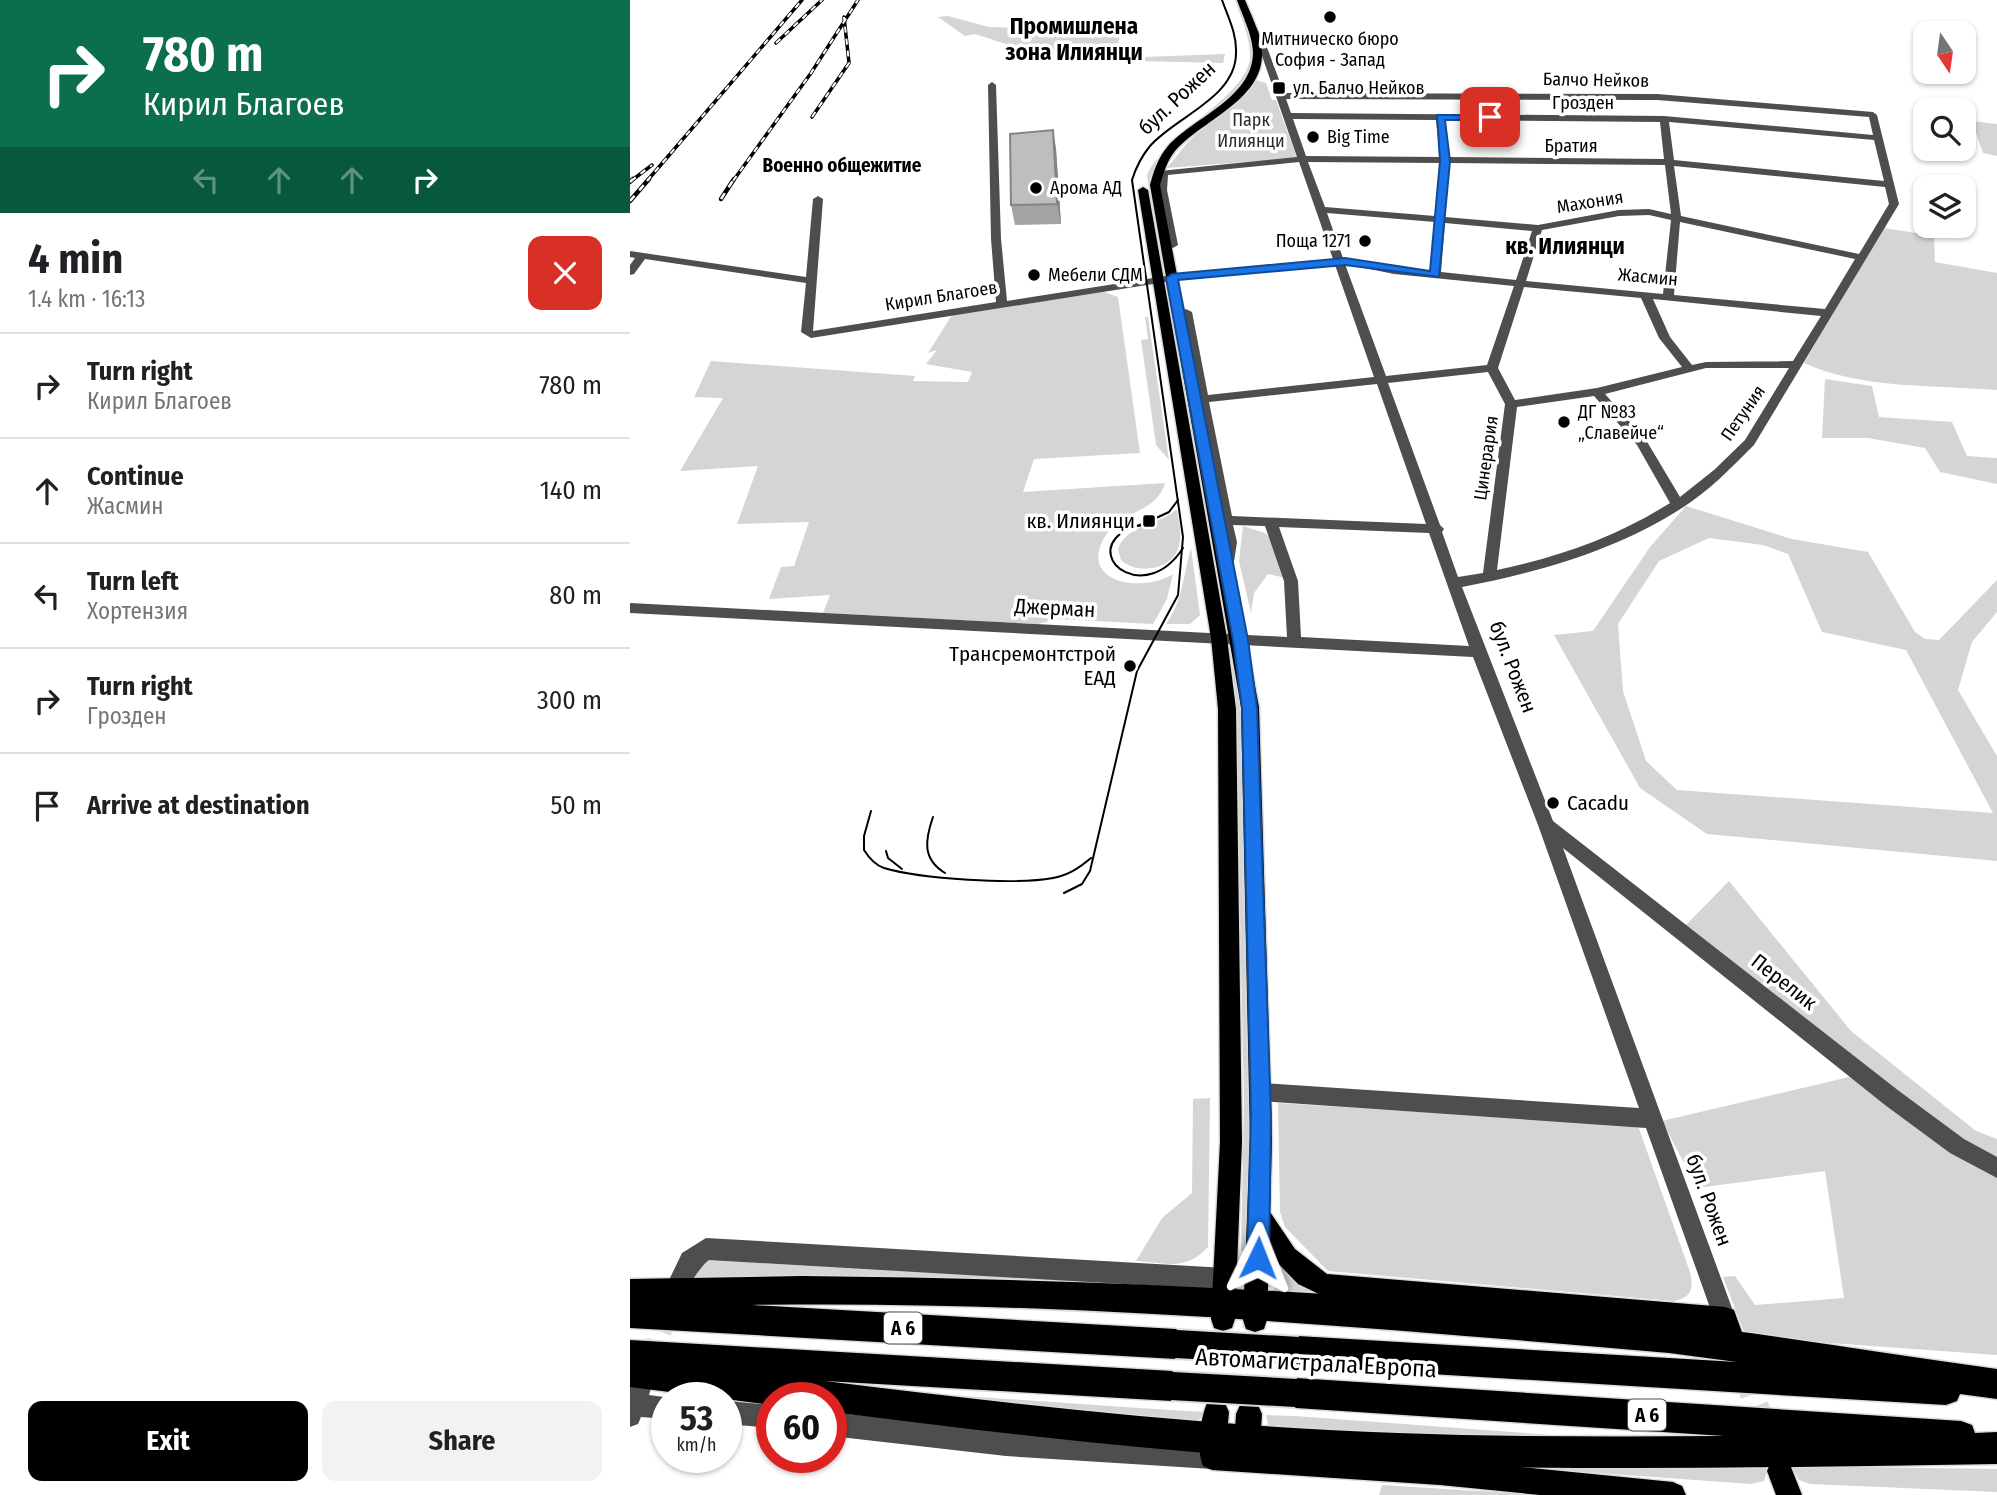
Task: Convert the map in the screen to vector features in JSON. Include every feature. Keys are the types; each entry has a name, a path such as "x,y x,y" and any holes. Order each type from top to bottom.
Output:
{"highway":[{"path":"630,1293 948,1292 1256,1302 1669,1338 1997,1384"},
{"name":"Автомагистрала Европа","path":"630,1313 1997,1393"},
{"name":"Автомагистрала Европа","path":"630,1354 1997,1438"},
{"path":"634,1395 1354,1447 1613,1454 1997,1448"}],"main road":[{"name":"бул. Рожен","path":"1224,1300 1231,1142 1227,709 1219,638 1165,278 1145,171 1164,144 1226,91 1244,67 1246,45 1232,0"},
{"name":"бул. Рожен","path":"1241,0 1257,48 1257,61 1252,74 1237,93 1175,145 1156,172 1156,194 1167,231 1165,278 1185,332 1250,708 1261,1092 1256,1302"},
{"path":"1260,1216 1273,1239 1304,1273 1327,1286 1728,1327"},
{"path":"1247,1438 1440,1472 1672,1495"}],"street":[{"name":"бул. Рожен","path":"1248,18 1259,37 1437,529 1478,652 1546,825 1728,1327"},
{"path":"992,85 996,239 1002,304"},
{"name":"Балчо Нейков","path":"1279,96 1657,97 1870,113"},
{"name":"Петуния","path":"1455,583 1592,551 1678,505 1730,464 1751,442 1894,204 1879,138 1870,113"},
{"name":"Грозден","path":"1287,116 1664,119 1879,138"},
{"path":"1435,275 1445,161 1440,117"},
{"path":"1664,119 1667,162 1676,216 1668,296"},
{"name":"Братия","path":"1167,231 1162,190 1165,172 1303,159 1667,162 1891,185"},
{"name":"Кирил Благоев","path":"818,199 807,332 811,335 1165,278 1340,262"},
{"name":"Махония","path":"1322,210 1538,228 1630,212 1676,216 1860,257"},
{"path":"1203,399 1492,368 1538,228"},
{"path":"1167,231 1173,245"},
{"path":"630,254 811,281"},
{"path":"630,272 643,256"},
{"name":"Жасмин","path":"1340,262 1435,275 1828,313"},
{"path":"1644,294 1665,338 1689,369"},
{"path":"1186,313 1185,332 1203,399 1230,542 1226,568"},
{"path":"1511,404 1597,392 1716,363 1798,364"},
{"name":"Цинерария","path":"1489,577 1511,404 1492,368"},
{"path":"1597,392 1642,443 1678,505"},
{"path":"1226,520 1437,529"},
{"path":"1270,522 1291,573 1295,598 1294,643"},
{"name":"Джерман","path":"630,608 1478,652"},
{"name":"Перелик","path":"1546,825 1892,1098 1957,1146 1997,1168"},
{"path":"1261,1092 1651,1119"},
{"path":"681,1278 691,1261 706,1249 1224,1300"},
{"path":"634,1395 651,1402"},
{"path":"847,1426 1006,1444 1214,1436"}],"green space":[{"path":"1235,0 1238,0 1252,39 1250,69 1226,100 1161,159 1151,175 1165,269 1161,269 1147,175 1171,144 1221,101 1245,72 1250,58 1249,43"},
{"path":"948,16 989,27 1121,31 1115,58 1225,54 1223,63 1052,59 975,34 965,36 938,17"},
{"name":"Парк Илиянци","path":"1256,80 1266,83 1272,100 1276,100 1297,158 1167,168 1187,143"},
{"path":"1976,121 1997,124 1997,156 1983,153 1976,133"},
{"path":"1884,228 1913,233 1913,238 1934,238 1935,262 1997,273 1997,390 1874,382 1804,363"},
{"path":"1168,289 1227,616 1221,617 1164,290"},
{"path":"1104,292 1118,297 1140,453 1034,459 1023,492 1165,483 1155,500 1113,527 1099,551 1099,564 1116,580 1145,583 1173,574 1167,599 1153,624 1057,619 1038,624 823,613 830,595 769,599 781,567 794,566 809,522 737,524 758,466 680,471 723,398 694,397 711,361 915,376 913,381 968,382 972,372 926,364 937,350 928,353 952,315"},
{"path":"1145,317 1148,317 1169,460 1156,445 1141,340 1148,339"},
{"path":"1825,379 1872,386 1879,417 1952,422 1967,456 1997,458 1997,484 1940,472 1925,448 1868,438 1822,438"},
{"path":"1686,506 1792,539 1868,552 1915,632 1925,639 1939,640 1997,580 1997,612 1972,642 1958,690 1997,756 1997,861 1707,834 1640,788 1554,635 1593,631 1650,547","holes":["1709,538 1763,545 1788,554 1822,632 1906,650 1993,813 1677,790 1646,761 1623,691 1618,624 1659,561"]},
{"path":"1177,509 1180,539 1178,549 1168,562 1144,569 1127,565 1121,560 1118,549 1129,534"},
{"path":"1243,526 1265,533 1270,538 1286,578 1268,574 1254,593 1251,613 1239,561"},
{"path":"1191,548 1200,615 1190,624 1166,624 1179,597"},
{"path":"1231,667 1236,667 1242,721 1251,1133 1249,1251 1241,1251 1244,1104 1236,729"},
{"path":"1729,881 1851,1031 1976,1131 1997,1139 1997,1355 1746,1337 1723,1277 1735,1276 1755,1305 1844,1298 1825,1171 1697,1188 1662,1121 1862,1074 1681,930"},
{"path":"1210,1098 1208,1247 1200,1255 1184,1263 1136,1261 1162,1218 1192,1193 1193,1099"},
{"path":"1278,1103 1638,1126 1690,1272 1690,1292 1684,1298 1674,1301 1328,1271 1285,1227 1280,1212"},
{"path":"720,1255 1174,1286 687,1278 704,1260"},
{"path":"1281,1258 1332,1295 1284,1296 1275,1290 1271,1267"},
{"path":"860,1389 1169,1410 1207,1412 1193,1425"},
{"path":"1266,1415 1646,1442 1277,1430 1268,1424"},
{"path":"1765,1465 1767,1471 1764,1481 1751,1484 1498,1466"},
{"path":"1791,1466 1997,1469 1997,1492 1810,1484 1799,1480"},
{"path":"1382,1485 1543,1495 1379,1495"}],"building":[{"name":"Арома АД","path":"1053,130 1057,204 1011,205 1010,134"}],"tunnel":[{"path":"650,1361 669,1310"},
{"path":"1250,1400 1255,1320"},
{"path":"1217,1399 1222,1336"},
{"path":"1744,1372 1765,1428"}],"tram line":[{"path":"1178,500 1132,180 1139,162 1150,146 1215,95 1233,69 1235,39 1222,0"},
{"path":"1139,526 1169,512 1178,500"},
{"path":"1178,500 1183,537 1182,549"},
{"path":"1145,523 1122,532 1112,545 1111,555 1116,565 1126,572 1139,575 1153,573 1169,565 1182,549"},
{"path":"1064,893 1082,884 1090,871 1137,671 1178,595 1182,549"},
{"path":"871,811 864,836 864,850 878,865 900,872 968,880 1036,880 1064,875 1091,858"},
{"path":"933,817 927,848 932,862 945,873"},
{"path":"886,851 888,858 902,869"}],"railway":[{"path":"647,181 802,0"},
{"path":"776,43 822,0"},
{"path":"844,21 858,0"},
{"path":"844,17 844,21"},
{"path":"733,181 811,73 844,21"},
{"path":"812,117 849,63 844,21"},
{"path":"631,181 652,165"},
{"path":"630,201 649,179"},
{"path":"721,199 734,179"}],"place":[{"name":"Митническо бюро София - Запад","path":"1330,17"},
{"name":"ул. Балчо Нейков","path":"1279,88"},
{"name":"Big Time","path":"1313,137"},
{"name":"Арома АД","path":"1036,188"},
{"name":"Поща 1271","path":"1365,241"},
{"name":"Мебели СДМ","path":"1034,275"},
{"name":"ДГ №83 „Славейче“","path":"1564,422"},
{"name":"кв. Илиянци","path":"1149,521"},
{"name":"Трансремонтстрой ЕАД","path":"1130,666"},
{"name":"Cacadu","path":"1553,803"}],"district":[{"name":"Промишлена зона Илиянци","path":"1074,39"},
{"name":"Военно общежитие","path":"842,165"},
{"name":"кв. Илиянци","path":"1565,246"}],"route":[{"path":"1258,1258 1261,1116 1250,708 1240,640 1180,332 1172,278 1345,261 1394,271 1435,275 1445,161 1440,117 1490,117"}]}
